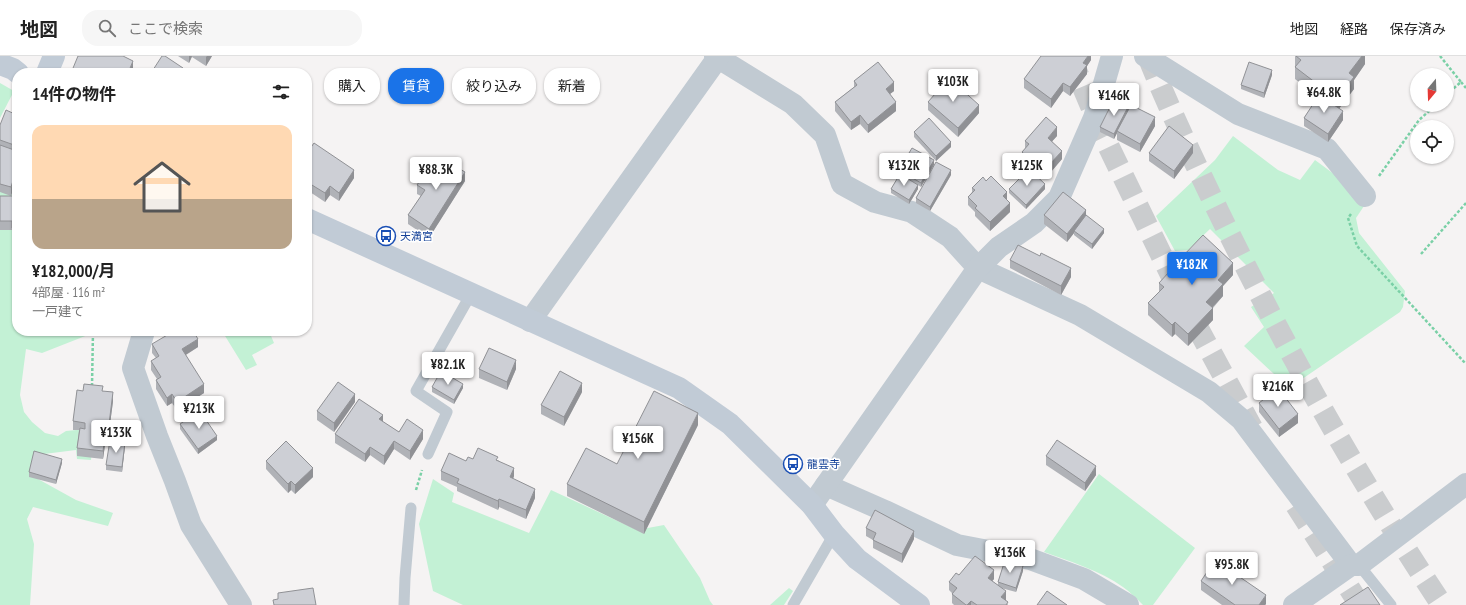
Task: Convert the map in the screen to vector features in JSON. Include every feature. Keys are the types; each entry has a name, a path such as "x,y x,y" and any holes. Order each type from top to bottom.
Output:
{"street":[{"path":"49,68 54,56"},
{"path":"812,505 978,268 999,247 1034,223 1058,198 1094,118 1112,56"},
{"path":"1145,56 1238,114 1326,149 1365,196"},
{"path":"530,321 718,57 793,104 825,136 842,184 875,202 912,212 950,237 978,268 1080,315 1208,392 1240,419 1355,565"},
{"path":"0,64 12,69"},
{"path":"312,221 679,388 730,424 812,505 834,534 857,559 919,605"},
{"path":"143,336 133,368 157,436 191,525 241,605"},
{"path":"1294,605 1355,565 1466,484"},
{"path":"826,485 957,545 1030,559 1084,579 1128,605"}],"lane":[{"path":"428,454 447,412 416,391 471,294"},
{"path":"404,605 411,508"},
{"path":"793,605 834,534"},
{"path":"1355,565 1391,605"}],"path":[{"path":"1440,56 1466,88"},
{"path":"1454,88 1461,82"},
{"path":"1428,112 1419,120 1348,218 1357,246 1466,364"},
{"path":"1421,254 1466,203"},
{"path":"92,386 93,336"},
{"path":"411,508 418,480 428,454"}],"green space":[{"path":"0,83 12,90 12,95 0,118"},
{"path":"1233,136 1278,170 1300,180 1315,160 1338,177 1364,206 1356,218 1359,233 1405,291 1403,307 1400,312 1289,388 1244,346 1264,327 1251,307 1274,293 1210,229 1188,250 1175,251 1156,216 1215,160"},
{"path":"0,154 6,191 12,193 12,336 85,336 42,353 26,349 20,395 24,412 32,422 45,433 58,436 66,431 87,429 93,437 91,460 77,459 76,450 44,454 38,479 76,500 113,513 108,526 33,507 27,519 34,544 30,605 0,605"},
{"path":"225,336 271,336 274,343 252,355 257,365 246,370"},
{"path":"1099,474 1195,548 1153,605 1143,605 1126,589 1105,576 1044,552"},
{"path":"433,479 454,493 452,502 529,533 551,490 637,530 664,525 700,578 713,605 463,605 433,591 419,524"},
{"path":"789,588 793,591 784,605 770,605"}],"building":[{"path":"78,56 123,56 133,61 130,68 73,68"},
{"path":"162,56 165,56 183,68 154,68"},
{"path":"1041,56 1088,56 1083,63 1087,65 1070,87 1063,83 1051,99 1024,79"},
{"path":"1296,56 1362,56 1349,73 1354,77 1337,99 1295,67 1301,60"},
{"path":"878,62 894,82 886,89 896,102 868,125 860,115 851,122 835,102 857,85 854,81"},
{"path":"1249,62 1272,70 1264,93 1241,85"},
{"path":"949,78 979,105 958,128 928,102"},
{"path":"1319,95 1343,111 1328,134 1304,118"},
{"path":"1114,99 1128,107 1114,134 1100,127"},
{"path":"1131,105 1155,117 1140,144 1117,131"},
{"path":"6,110 12,113 12,144 0,140 0,125"},
{"path":"1046,117 1057,127 1048,138 1062,151 1050,164 1044,159 1038,167 1022,152 1029,144 1025,141"},
{"path":"929,118 951,142 936,156 914,132"},
{"path":"1169,126 1193,145 1174,171 1149,153"},
{"path":"314,143 354,170 339,193 330,186 325,193 312,185 312,146"},
{"path":"0,145 12,149 12,184 11,187 0,184"},
{"path":"912,148 934,160 921,183 899,170"},
{"path":"443,159 465,172 429,229 408,215 425,190 417,185 433,161 439,165"},
{"path":"936,162 951,170 930,207 916,198"},
{"path":"1029,169 1045,184 1026,205 1009,189"},
{"path":"900,174 918,185 909,200 891,189"},
{"path":"991,176 1007,192 1003,196 1010,203 990,222 975,208 977,206 968,197 975,190 972,188 983,177 986,181"},
{"path":"1063,192 1086,210 1067,234 1044,215"},
{"path":"0,196 12,196 12,221 0,221"},
{"path":"1086,215 1104,229 1092,244 1074,231"},
{"path":"1203,235 1233,263 1218,280 1223,284 1206,302 1213,308 1188,334 1175,322 1172,325 1148,303 1164,287 1159,283 1169,272 1174,277 1187,264 1181,258"},
{"path":"1018,245 1040,256 1041,253 1071,268 1061,286 1010,260"},
{"path":"166,336 196,336 198,339 182,349 204,384 177,402 172,394 167,398 156,380 161,377 151,361 159,356 152,344"},
{"path":"489,348 516,360 507,382 479,369"},
{"path":"441,371 463,384 454,400 432,387"},
{"path":"560,371 582,383 564,417 541,405"},
{"path":"338,382 355,394 334,423 317,411"},
{"path":"84,384 103,386 102,391 113,392 109,424 97,422 96,428 106,429 103,451 77,448 80,428 85,429 85,423 73,421 77,390 83,391"},
{"path":"1278,388 1298,414 1279,429 1259,403"},
{"path":"654,391 698,413 644,522 567,484 586,448 617,464"},
{"path":"359,399 383,415 379,419 399,432 407,419 423,430 410,451 394,441 384,456 370,447 365,454 335,434"},
{"path":"196,413 201,419 204,417 217,436 198,449 180,424"},
{"path":"110,440 125,442 122,467 106,465"},
{"path":"1057,440 1096,466 1085,483 1046,456"},
{"path":"286,441 313,468 295,485 291,481 288,484 266,461"},
{"path":"478,448 498,457 496,460 514,468 510,477 535,489 526,510 499,499 498,501 457,483 459,479 441,471 449,453 466,461 468,457 473,459"},
{"path":"34,451 62,459 56,480 29,472"},
{"path":"875,510 914,531 902,554 873,540 876,533 866,528"},
{"path":"975,556 994,570 988,578 1006,591 1001,597 1008,602 1006,605 977,605 971,601 966,605 952,594 957,588 949,582 956,573 959,575"},
{"path":"1005,560 1023,566 1016,588 998,582"},
{"path":"1215,560 1266,595 1259,605 1235,605 1201,581"},
{"path":"1368,587 1380,605 1340,605"},
{"path":"313,588 316,605 274,605 273,600 278,599 278,593"},
{"path":"1047,591 1067,605 1037,605"}],"tunnel":[{"path":"1070,56 1104,137 1189,312 1252,428"},
{"path":"1148,56 1200,174 1270,314 1352,462 1411,558 1442,605"},
{"path":"1296,505 1360,605"}],"place":[{"name":"天満宮","path":"386,236"},
{"name":"龍雲寺","path":"793,464"}]}
